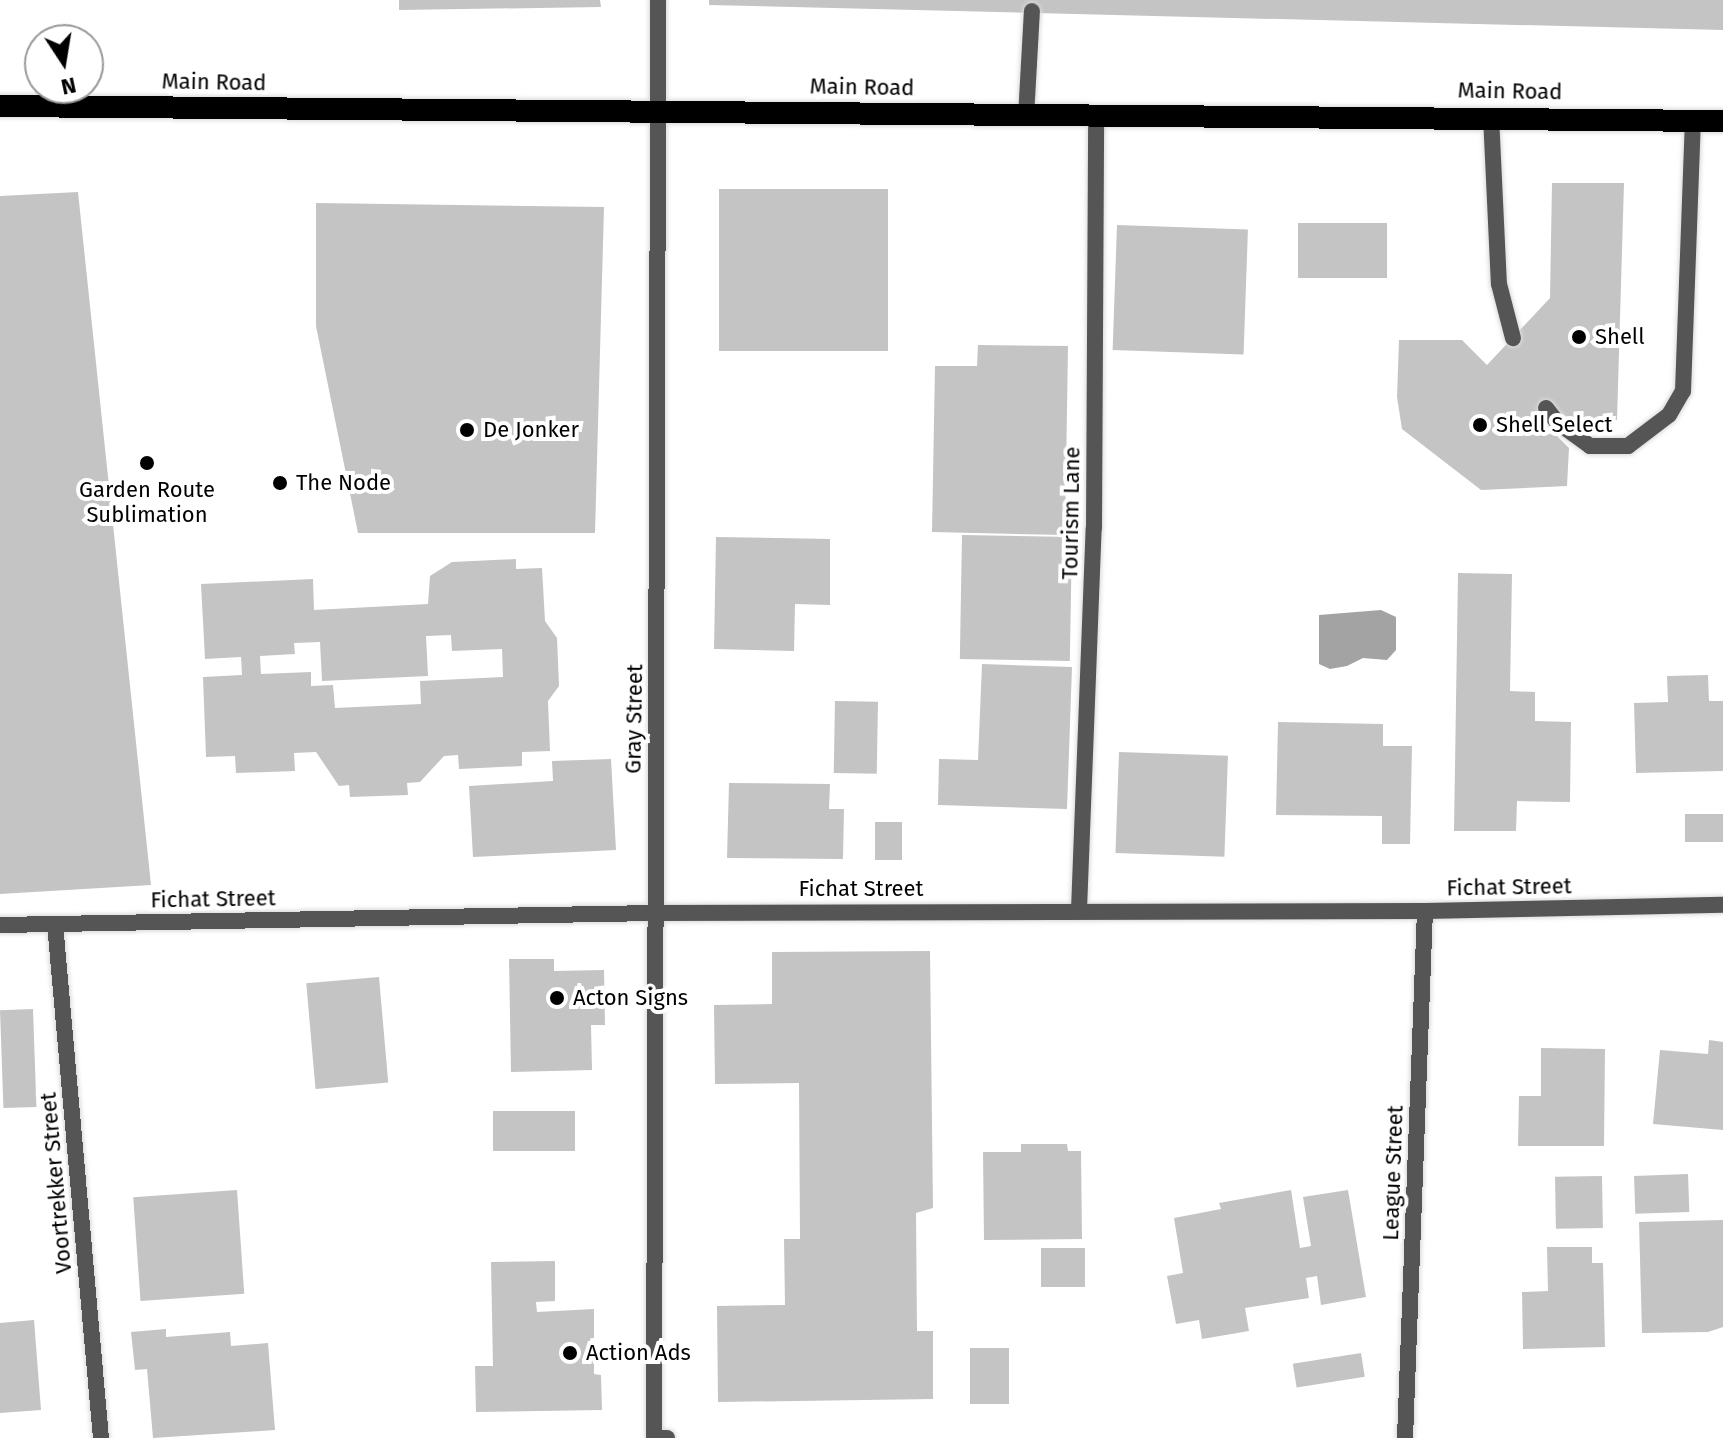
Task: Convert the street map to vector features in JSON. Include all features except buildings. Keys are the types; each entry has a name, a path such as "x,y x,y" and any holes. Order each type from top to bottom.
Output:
{"highway":[{"name":"Main Road","path":"0,106 658,109 1026,117 1491,116 1723,121"}],"street":[{"name":"Gray Street","path":"654,1438 653,913 660,395 658,0"},
{"path":"1026,117 1032,11"},
{"name":"Tourism Lane","path":"1079,910 1094,528 1096,116"},
{"path":"1491,116 1499,284 1513,338"},
{"path":"1546,408 1557,422 1590,446 1628,446 1669,415 1683,391 1693,120"},
{"name":"Fichat Street","path":"0,925 653,913 1425,911 1723,905"},
{"name":"League Street","path":"1405,1438 1425,911"},
{"name":"Voortrekker Street","path":"55,924 101,1438"},
{"path":"654,1438 667,1438"}],"shaded area":[{"path":"1381,610 1396,617 1396,650 1387,660 1363,658 1347,666 1330,669 1319,664 1319,615"}],"place":[{"name":"Shell","path":"1579,337"},
{"name":"Shell Select","path":"1480,425"},
{"name":"De Jonker","path":"467,430"},
{"name":"Garden Route Sublimation","path":"147,463"},
{"name":"The Node","path":"280,483"},
{"name":"Acton Signs","path":"557,998"},
{"name":"Action Ads","path":"570,1353"}]}
